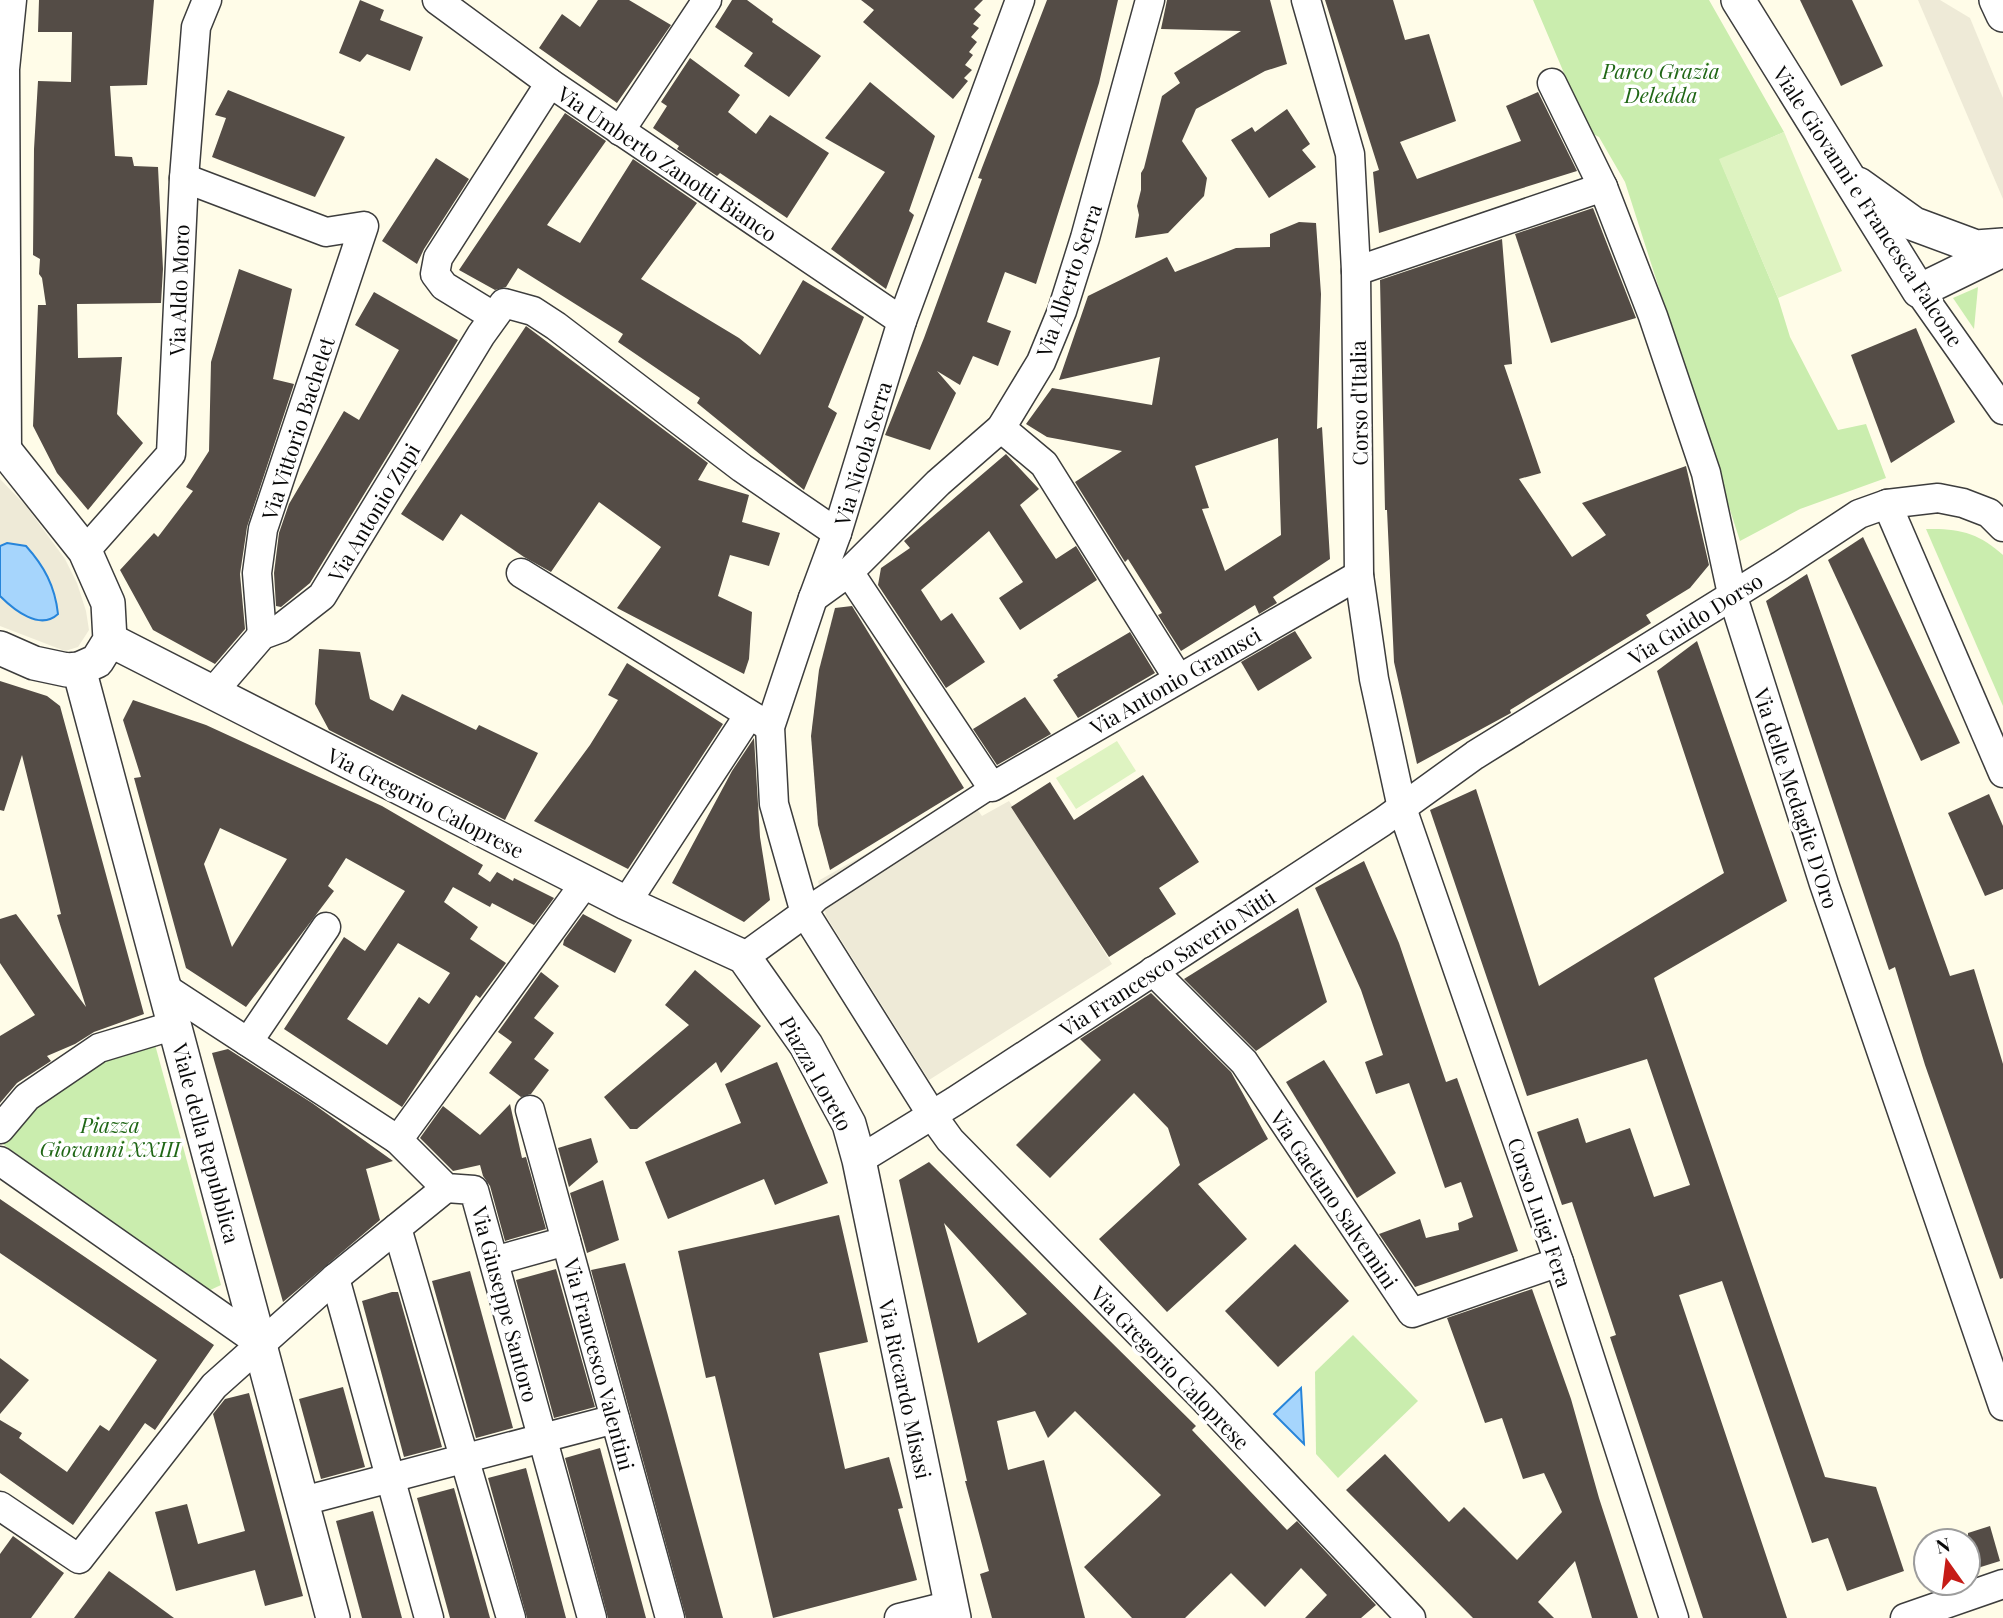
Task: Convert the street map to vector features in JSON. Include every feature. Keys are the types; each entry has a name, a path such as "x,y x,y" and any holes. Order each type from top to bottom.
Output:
{"street":[{"path":"0,648 34,663 67,670 79,669 97,661 110,640 108,603 85,551 4,451 5,69 12,0"},
{"name":"Via Aldo Moro","path":"85,551 171,454 184,178 196,27 207,0"},
{"name":"Via Umberto Zanotti Bianco","path":"437,0 550,83 902,321"},
{"path":"620,131 707,0"},
{"name":"Via Nicola Serra","path":"805,913 774,803 760,721 838,533 902,321 1020,0"},
{"name":"Via Alberto Serra","path":"813,598 849,572 938,483 1001,428 1041,362 1062,311 1085,238 1150,0"},
{"name":"Corso d'Italia","path":"1306,0 1350,154 1356,271 1359,575 1374,679 1402,808"},
{"name":"Viale Giovanni e Francesca Falcone","path":"1738,0 1919,291 2003,410"},
{"path":"1996,0 2003,15"},
{"path":"550,83 438,258 435,274 443,286 499,310 533,311 742,468 838,533"},
{"name":"Via delle Medaglie D'Oro","path":"1552,83 1604,187 1653,316 1706,473 1732,594 1831,905 2003,1406"},
{"path":"1845,175 1914,225 1976,247 2003,247"},
{"name":"Via Vittorio Bachelet","path":"184,178 326,232 364,226 263,529 257,573 262,635"},
{"path":"1356,271 1604,187"},
{"path":"1919,291 2003,247"},
{"name":"Via Antonio Zupi","path":"212,693 262,635 281,628 322,596 499,310"},
{"path":"1001,428 1044,464 1178,678"},
{"name":"Via Guido Dorso","path":"1402,808 1475,755 1859,514 1887,504 1938,498 1963,503 1989,513 2003,527"},
{"path":"1887,504 2003,772"},
{"path":"744,957 805,913 817,900 992,787 849,572"},
{"path":"521,573 760,721 626,904"},
{"name":"Via Antonio Gramsci","path":"992,787 1359,575"},
{"name":"Via Gregorio Caloprese","path":"110,640 626,904 744,957"},
{"name":"Viale della Repubblica","path":"79,669 333,1618"},
{"name":"Via Francesco Saverio Nitti","path":"932,1115 1402,808"},
{"name":"Corso Luigi Fera","path":"1402,808 1559,1262 1674,1618"},
{"path":"398,1140 585,883"},
{"path":"805,913 932,1115 859,1160"},
{"path":"248,1042 326,927"},
{"name":"Piazza Loreto","path":"744,957 806,1045 849,1124 859,1160"},
{"name":"Via Gaetano Salvemini","path":"1153,971 1244,1062 1412,1313 1559,1262"},
{"name":"Via Giuseppe Santoro","path":"165,988 398,1140 446,1188 474,1190 592,1618"},
{"path":"0,1129 27,1097 99,1048 175,1025"},
{"name":"Via Francesco Valentini","path":"530,1110 670,1618"},
{"name":"Via Gregorio Caloprese","path":"932,1115 950,1140 1202,1397 1411,1618"},
{"name":"Via Riccardo Misasi","path":"859,1160 952,1612"},
{"path":"0,1161 261,1344"},
{"path":"0,1506 79,1559 214,1386 335,1278 446,1188"},
{"path":"397,1228 511,1618"},
{"path":"494,1261 566,1241"},
{"path":"335,1278 429,1618"},
{"path":"303,1501 615,1419"},
{"path":"1905,1618 1935,1613 2003,1584"},
{"path":"899,1618 952,1612"}],"green space":[{"name":"Parco Grazia Deledda","path":"1533,0 1709,0 1784,132 1720,160 1778,298 1790,337 1838,430 1866,424 1886,478 1800,509 1740,541 1625,182 1599,137 1589,132"},
{"path":"1784,132 1842,271 1778,298 1719,159"},
{"path":"1978,287 1974,329 1953,298"},
{"path":"1926,529 1968,533 2003,555 2003,706"},
{"path":"1117,741 1136,771 1076,809 1056,778"},
{"name":"Piazza Giovanni XXIII","path":"154,1041 221,1285 206,1292 0,1142 32,1107 106,1058"},
{"path":"1353,1335 1418,1401 1338,1478 1316,1454 1315,1372"}],"shaded area":[{"path":"1918,0 1940,0 1970,18 2003,98 2003,199"},
{"path":"0,479 26,506 65,559 77,583 89,630 78,647 65,651 0,626 0,596 8,603 7,543 0,546"},
{"path":"968,796 982,816 1009,801 1112,964 929,1080 826,916 818,881"}],"water":[{"path":"7,543 26,546 43,569 57,604 58,614 51,619 28,617 0,596 0,546"},
{"path":"1301,1388 1304,1444 1274,1414"}],"building":[{"path":"39,0 154,0 147,85 110,86 115,156 132,157 134,166 158,167 163,269 161,303 77,304 78,358 122,357 117,414 143,443 88,510 57,473 33,426 38,305 46,305 39,274 40,259 33,255 38,81 71,82 72,32 38,32"},
{"path":"360,0 384,10 380,20 423,37 410,71 367,54 360,62 339,53"},
{"path":"598,0 629,0 671,25 617,103 539,48 562,14 580,27"},
{"path":"732,0 747,0 773,19 772,22 821,56 789,97 744,66 753,53 715,27"},
{"path":"861,0 983,0 974,9 981,15 973,24 979,28 971,37 977,42 969,52 973,55 965,65 972,70 964,78 968,81 953,99 863,22 874,10"},
{"path":"1047,0 1118,0 1099,83 1036,284 1005,272 987,322 1011,331 998,366 973,356 960,385 937,371 956,393 930,450 885,435 924,338 982,179 978,178"},
{"path":"1167,0 1270,0 1287,64 1265,71 1196,109 1182,141 1207,178 1204,196 1168,233 1135,238 1141,173 1162,96 1180,83 1174,73 1241,31 1161,29"},
{"path":"1325,0 1393,0 1405,40 1429,34 1456,121 1400,142 1417,179 1521,141 1506,106 1538,92 1577,171 1379,233 1373,172 1379,170"},
{"path":"1800,0 1852,0 1883,66 1841,86"},
{"path":"690,58 740,95 728,112 756,134 770,115 829,153 787,218 720,173 717,176 677,149 679,146 653,128 667,106 661,102"},
{"path":"870,82 935,136 909,211 914,215 886,289 831,249 885,172 825,138"},
{"path":"228,90 345,137 315,197 212,157 226,118 215,115"},
{"path":"1287,109 1310,144 1302,150 1316,167 1269,198 1231,140 1252,127 1255,132"},
{"path":"565,113 606,141 547,225 580,243 633,159 697,203 641,279 739,338 760,355 803,280 864,317 828,407 837,413 804,490 697,403 700,398 618,342 623,334 518,268 506,287 495,290 459,270"},
{"path":"436,158 469,179 417,264 382,241"},
{"path":"1593,208 1636,318 1551,343 1515,234"},
{"path":"1299,222 1316,223 1321,294 1317,429 1322,427 1330,559 1273,597 1277,603 1259,614 1255,605 1181,651 1158,615 1162,613 1128,559 1125,562 1075,482 1122,451 1047,437 1026,424 1052,388 1152,405 1160,357 1059,380 1088,296 1167,257 1175,272 1236,248 1270,247 1270,234","holes":["1278,438 1281,535 1225,571 1202,509 1209,508 1195,466"]},
{"path":"1502,239 1512,364 1504,365 1541,473 1519,479 1572,557 1606,535 1582,503 1686,466 1709,565 1690,588 1646,615 1651,623 1510,710 1511,713 1417,764 1394,662 1385,510 1380,280"},
{"path":"239,269 292,289 273,379 294,384 247,527 240,574 245,629 215,664 153,630 120,570 154,533 158,537 193,491 186,487 209,451 211,362"},
{"path":"374,292 458,340 310,583 281,607 276,606 274,573 279,533 289,504 344,411 359,420 399,350 355,325"},
{"path":"526,326 708,463 698,480 749,495 742,522 780,533 769,566 730,555 718,596 752,612 749,659 744,674 617,608 661,547 599,502 551,572 461,514 443,541 401,514"},
{"path":"1916,328 1955,422 1891,463 1851,355"},
{"path":"1006,454 1039,489 1020,505 1056,559 1076,546 1097,580 1020,630 999,598 1023,582 989,531 921,590 941,621 952,613 985,662 946,688 878,585 881,568 910,548 904,541"},
{"path":"1863,537 1960,743 1921,761 1828,560"},
{"path":"1807,574 1950,976 1974,969 2003,1064 2003,1278 2000,1279 1925,1065 1895,967 1889,970 1766,601"},
{"path":"852,606 964,788 830,870 818,825 811,736 819,670 835,608"},
{"path":"1295,631 1312,658 1258,691 1241,662"},
{"path":"1130,632 1155,673 1078,718 1053,680 1057,675"},
{"path":"1697,641 1787,901 1654,978 1825,1477 1876,1487 1904,1571 1847,1591 1828,1538 1812,1543 1722,1281 1679,1295 1787,1618 1703,1618 1610,1337 1616,1335 1572,1202 1562,1205 1537,1132 1578,1118 1586,1143 1630,1128 1654,1197 1690,1185 1647,1059 1527,1096 1430,810 1476,789 1539,986 1724,873 1657,671"},
{"path":"319,649 360,652 370,699 393,711 402,694 476,730 479,725 538,753 505,820 329,730 315,704"},
{"path":"627,663 723,724 628,869 534,821 590,745 618,700 608,695"},
{"path":"0,681 47,696 60,706 144,1014 94,1032 47,1056 51,1061 17,1083 0,1103 0,1036 35,1015 0,963 0,919 16,914 86,1007 57,915 61,914 22,755 4,811 0,810"},
{"path":"1025,697 1051,734 997,765 973,729"},
{"path":"133,700 206,725 382,806 483,865 478,874 490,882 497,872 554,898 534,925 492,903 490,907 453,887 444,902 478,927 470,939 506,963 480,998 476,995 402,1107 284,1029 344,937 365,951 405,891 346,858 328,886 334,891 246,1007 186,968 134,778 141,777 123,720","holes":["220,828 287,859 232,947 204,864","398,943 450,973 429,1004 419,997 387,1045 347,1019"]},
{"path":"754,738 760,837 770,900 744,922 672,883 732,771"},
{"path":"1143,775 1199,862 1159,888 1176,914 1109,957 1011,807 1050,782 1074,820"},
{"path":"1989,794 2003,826 2003,889 1985,896 1948,813"},
{"path":"1364,861 1399,943 1446,1082 1457,1078 1518,1251 1415,1287 1379,1234 1420,1219 1426,1238 1459,1230 1458,1223 1473,1217 1461,1182 1445,1188 1409,1083 1376,1094 1365,1062 1383,1055 1361,990 1315,888"},
{"path":"1298,908 1327,1002 1256,1051 1184,979"},
{"path":"583,914 632,940 615,973 563,945"},
{"path":"695,970 761,1026 721,1073 716,1062 637,1129 630,1129 604,1097 689,1025 665,1005"},
{"path":"541,972 559,986 534,1018 554,1033 534,1059 549,1070 531,1094 521,1097 489,1073 512,1042 498,1032"},
{"path":"1151,993 1231,1072 1268,1139 1198,1184 1247,1239 1167,1312 1099,1239 1180,1165 1168,1128 1134,1093 1050,1178 1016,1145 1101,1060 1080,1039"},
{"path":"228,1049 312,1103 393,1161 366,1169 380,1220 283,1302 212,1053"},
{"path":"1324,1060 1396,1173 1357,1198 1286,1082"},
{"path":"777,1062 828,1183 775,1205 764,1179 668,1219 645,1162 741,1123 725,1084"},
{"path":"510,1104 522,1158 526,1157 546,1229 505,1241 490,1186 480,1165 453,1171 420,1138 443,1106 480,1135"},
{"path":"591,1138 598,1162 569,1187 558,1148"},
{"path":"929,1162 1196,1426 1192,1430 1287,1530 1297,1521 1376,1605 1361,1618 1305,1618 1327,1595 1301,1568 1265,1607 1231,1573 1185,1618 1132,1618 1084,1567 1161,1495 1075,1411 1048,1438 1035,1411 997,1421 1008,1470 1044,1460 1085,1618 992,1618 980,1574 989,1571 965,1481 899,1180","holes":["944,1223 1027,1314 978,1343"]},
{"path":"603,1180 619,1240 587,1253 570,1193"},
{"path":"0,1199 214,1345 155,1430 145,1423 73,1525 0,1473 0,1420 22,1433 19,1438 67,1472 100,1425 109,1431 157,1360 0,1253"},
{"path":"839,1215 868,1342 819,1353 845,1469 889,1457 903,1508 898,1509 917,1580 773,1618 715,1376 706,1378 678,1251"},
{"path":"1295,1244 1349,1301 1278,1367 1225,1311"},
{"path":"625,1263 723,1618 686,1618 591,1270"},
{"path":"556,1269 595,1407 554,1418 516,1280"},
{"path":"470,1271 513,1428 476,1438 432,1281"},
{"path":"1532,1289 1571,1399 1599,1498 1638,1618 1592,1618 1575,1561 1538,1602 1554,1618 1473,1618 1346,1490 1385,1454 1449,1522 1464,1507 1517,1560 1562,1512 1544,1473 1523,1479 1502,1418 1485,1423 1447,1318"},
{"path":"398,1292 442,1447 404,1457 362,1301"},
{"path":"0,1358 29,1380 0,1414"},
{"path":"343,1387 365,1467 321,1479 299,1399"},
{"path":"249,1393 303,1596 265,1606 255,1570 176,1591 155,1512 187,1504 198,1544 245,1531 213,1414 225,1399"},
{"path":"600,1448 646,1618 608,1618 565,1458"},
{"path":"526,1468 566,1618 527,1618 488,1478"},
{"path":"454,1488 490,1618 450,1618 417,1498"},
{"path":"373,1511 402,1618 362,1618 336,1521"},
{"path":"1990,1526 2000,1561 1982,1567 1982,1529"},
{"path":"13,1536 64,1573 31,1618 0,1618 0,1554"},
{"path":"109,1571 133,1588 174,1618 74,1618"}]}
